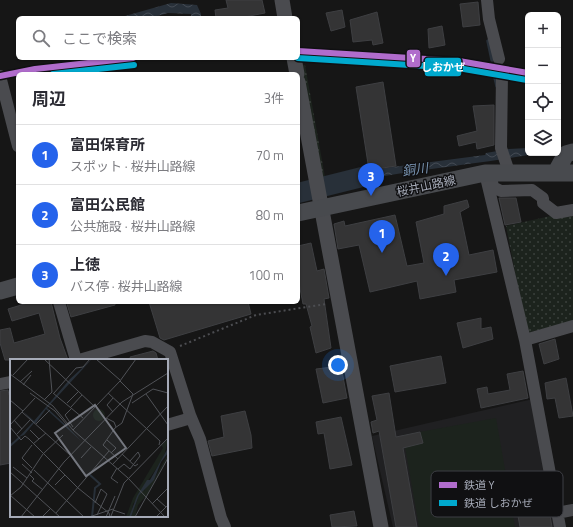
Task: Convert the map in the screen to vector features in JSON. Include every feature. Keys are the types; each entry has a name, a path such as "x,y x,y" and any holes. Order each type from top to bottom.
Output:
{"main road":[{"path":"556,172 566,154 573,152"},
{"name":"桜井山路線","path":"300,213 488,173 573,173"},
{"path":"0,291 16,287"}],"street":[{"path":"282,0 285,16"},
{"path":"487,0 489,19 499,59"},
{"path":"294,60 296,72"},
{"path":"502,74 501,148 509,172"},
{"path":"0,76 16,138"},
{"path":"300,92 381,527"},
{"path":"488,173 493,187 501,191 532,190 543,198 543,203 556,213 573,210"},
{"path":"488,173 525,340 549,471"},
{"path":"60,304 78,359"},
{"path":"525,340 573,326"},
{"path":"82,359 145,341 152,342 170,352 191,418 200,439 221,518 225,527"},
{"path":"0,384 10,382"},
{"path":"168,425 191,418"},
{"path":"563,512 573,510"},
{"path":"558,517 560,527"}],"path":[{"path":"168,351 256,315 339,302"}],"shaded area":[{"path":"297,64 305,65 326,183 319,185 300,80 300,72 298,72"},
{"path":"573,211 573,321 527,333 506,226"},
{"path":"533,399 547,471 431,471 431,517 556,517 558,527 393,527 372,436"},
{"path":"496,418 505,471 431,471 431,517 513,517 515,527 419,527 403,435"}],"water":[{"path":"171,3 197,5 201,14 201,16 168,13 157,16 125,16"},
{"path":"525,148 525,155 391,175 341,184 339,177 385,168 485,155 486,153"}],"building":[{"path":"226,0 262,0 265,13 249,16 216,16 215,10 228,8"},
{"path":"478,2 480,25 463,27 460,4"},
{"path":"342,10 345,27 331,31 326,13"},
{"path":"377,12 383,43 373,45 372,40 353,42 350,20"},
{"path":"442,26 445,45 429,48 428,29"},
{"path":"383,82 396,166 369,170 356,87"},
{"path":"494,105 494,145 477,149 476,142 459,146 457,136 477,131 473,106"},
{"path":"499,198 516,198 521,222 505,225"},
{"path":"467,200 469,207 460,212 469,255 493,250 497,272 454,280 456,292 420,299 417,281 370,292 359,245 338,249 334,224 344,221 345,226 395,215 407,266 424,263 416,222 444,214 444,206"},
{"path":"311,243 317,271 324,269 329,298 324,299 331,348 316,353 310,327 312,326 306,304 303,304 300,288 300,246"},
{"path":"24,304 52,304 60,338 68,359 5,360 0,343 0,330 10,328 14,343 45,334 39,313 12,321 8,309"},
{"path":"67,304 115,304 115,305 71,317"},
{"path":"150,304 248,304 251,314 164,340 160,338"},
{"path":"481,318 481,329 491,327 493,339 463,348 457,323"},
{"path":"555,339 559,359 544,364 539,344"},
{"path":"153,351 156,353 158,359 131,359 130,357"},
{"path":"441,356 446,383 395,392 390,366"},
{"path":"341,366 347,398 323,403 316,369"},
{"path":"523,371 528,398 481,408 477,389 487,387 488,394 510,390 507,374"},
{"path":"566,378 573,416 559,418 555,398 547,399 545,383"},
{"path":"8,390 10,394 10,463 0,465 0,391"},
{"path":"389,393 396,437 420,432 423,443 403,448 417,527 396,527 379,431 373,433 371,422 377,420 372,396"},
{"path":"245,411 251,435 252,448 212,456 208,441 224,437 221,416"},
{"path":"341,417 352,465 330,469 324,433 318,434 316,422"},
{"path":"354,511 357,526 332,527 330,515"},
{"path":"518,517 550,517 552,527 520,527"}],"waterway":[{"path":"488,41 492,60"},
{"path":"493,69 497,86"},
{"name":"銅川","path":"300,192 366,176"}],"rail line":[{"name":"Y","path":"300,51 459,61 525,72"},
{"name":"しおかぜ","path":"300,58 458,68 525,80"},
{"name":"Y","path":"20,72 115,60"},
{"name":"しおかぜ","path":"71,72 134,65"},
{"name":"Y","path":"0,76 16,73"}],"place":[{"name":"上徳","path":"371,196"},
{"name":"富田保育所","path":"382,253"},
{"name":"富田公民館","path":"446,276"}]}
